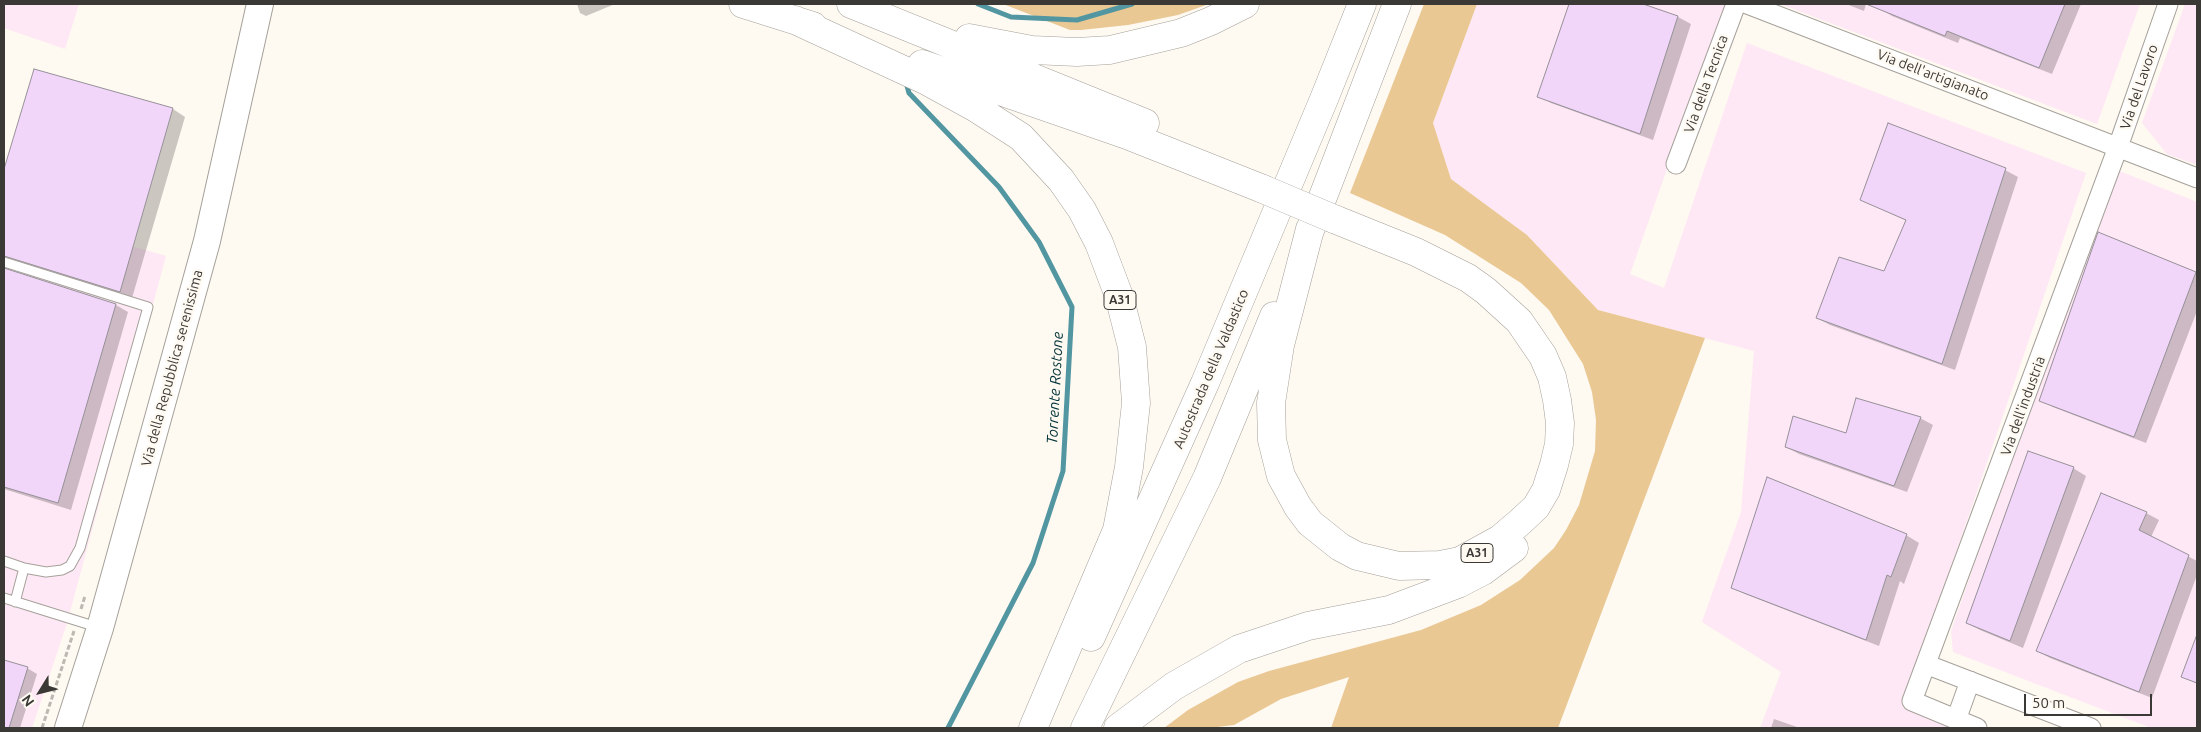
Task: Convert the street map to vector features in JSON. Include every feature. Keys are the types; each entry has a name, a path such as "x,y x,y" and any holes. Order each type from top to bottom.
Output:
{"highway":[{"name":"A31","path":"743,4 795,20 1267,182"},
{"name":"A31","path":"860,7 985,42 1032,50 1077,52 1119,48 1181,33 1211,22 1245,4"},
{"name":"Autostrada della Valdastico","path":"1048,728 1108,601 1205,383 1362,4"},
{"path":"1085,728 1207,478 1328,217 1397,4"},
{"name":"A31","path":"860,7 1267,182 1328,217 1434,261 1468,278 1486,291 1519,321 1543,356 1552,377 1559,415 1559,444 1554,465 1546,490 1536,507 1500,539 1460,561 1421,567 1399,566 1357,556 1323,535 1310,523 1298,508 1281,476 1272,440 1271,403 1280,345 1328,217"},
{"name":"A31","path":"795,20 924,80 976,108 1021,137 1061,180 1082,210 1099,243 1119,296 1132,347 1136,403 1129,467 1117,530 1033,728"},
{"name":"A31","path":"1118,728 1174,686 1239,649 1308,626 1390,610 1458,584 1484,571 1518,545 1545,518 1564,487 1571,468 1574,442 1575,412 1571,385 1559,352 1536,320 1506,289 1469,261 1328,217"}],"street":[{"name":"Via della Repubblica serenissima","path":"68,728 100,628 207,241 260,4"},
{"name":"Via della Tecnica","path":"1676,164 1736,4"},
{"name":"Via dell'artigianato","path":"1747,4 2118,147"},
{"name":"Via del Lavoro","path":"2168,4 2118,147 2197,178"},
{"name":"Via dell'industria","path":"1977,728 1912,701 1928,665 2118,147"},
{"path":"1928,665 2091,728"},
{"path":"1956,720 1970,681"}],"lane":[{"path":"4,262 148,307 80,548 70,566 62,570 46,572 24,568 4,561"},
{"path":"15,602 24,568"},
{"path":"4,598 100,628"}],"shaded area":[{"path":"4,4 79,4 65,49 4,28"},
{"path":"1003,4 1209,4 1178,15 1128,25 1070,30"},
{"path":"1424,4 1477,4 1433,123 1451,179 1527,235 1598,310 1705,338 1558,728 1331,728 1349,677 1281,699 1234,725 1209,728 1164,728 1188,710 1238,682 1269,671 1421,630 1481,605 1520,580 1554,548 1579,505 1595,451 1596,420 1592,392 1583,364 1549,310 1521,283 1445,235 1350,193"},
{"path":"1477,4 1725,4 1630,274 1664,288 1747,43 2086,173 1905,702 1970,728 1760,728 1781,672 1702,622 1741,512 1754,351 1598,310 1527,235 1451,179 1433,123"},
{"path":"1780,4 2140,4 2097,124"},
{"path":"2185,4 2197,4 2197,165 2167,154 2142,123"},
{"path":"2112,168 2197,202 2197,728 2151,728 1953,652 1951,631"},
{"path":"4,209 166,256 67,623 32,728 4,728"}],"building":[{"path":"1569,4 1643,4 1678,16 1640,134 1537,97"},
{"path":"1866,4 2065,4 2039,68 1947,31 1945,36"},
{"path":"34,69 173,108 120,292 4,256 4,169"},
{"path":"1888,123 2006,168 1942,364 1816,318 1839,257 1884,271 1906,220 1860,200"},
{"path":"2098,232 2196,272 2134,437 2039,401"},
{"path":"4,268 116,304 58,503 4,487"},
{"path":"1856,398 1921,417 1894,486 1785,447 1793,416 1846,433"},
{"path":"2028,451 2074,467 2010,641 1966,623"},
{"path":"1767,477 1907,534 1891,577 1887,575 1866,640 1731,588"},
{"path":"2101,493 2147,512 2139,530 2189,555 2139,692 2036,651"},
{"path":"2197,637 2197,683 2181,677"},
{"path":"4,660 28,667 9,728 4,728"}],"waterway":[{"name":"Torrente Rostone","path":"978,4 1011,17 1077,20 1132,4"},
{"name":"Torrente Rostone","path":"906,82 909,93 999,187 1039,242 1072,307 1063,471 1033,563 948,728"}]}
